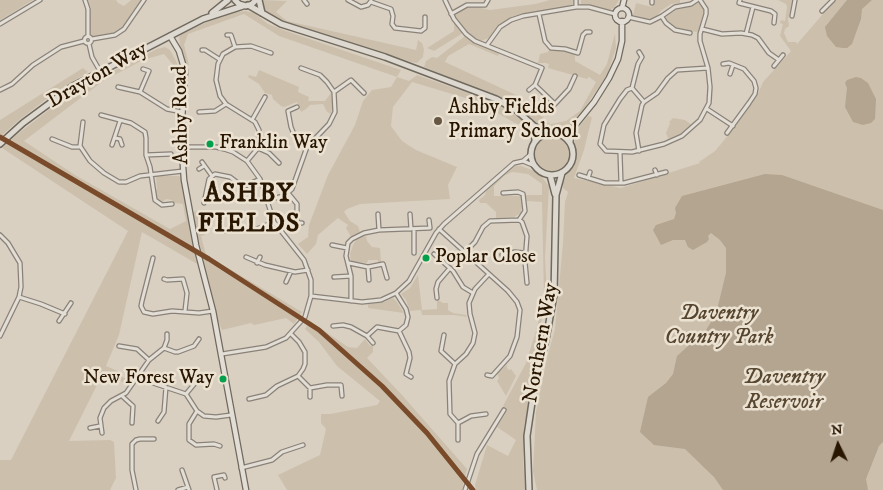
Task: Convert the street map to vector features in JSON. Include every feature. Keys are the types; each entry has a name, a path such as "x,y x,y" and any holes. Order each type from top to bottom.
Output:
{"main road":[{"name":"Drayton Way","path":"0,144 23,123 73,86 203,19 228,0"},
{"path":"235,0 281,24 385,57 496,98 516,110 534,126 548,133 561,135 570,143 573,151 573,160 562,173 550,175 540,171 535,166 531,154 535,141 534,126"},
{"name":"Drayton Way","path":"203,19 246,6 257,0"},
{"path":"257,0 262,13"},
{"path":"535,141 548,133"},
{"path":"556,195 562,173"},
{"path":"550,175 556,195"},
{"name":"Northern Way","path":"529,490 527,436 554,295 556,195"}],"street":[{"path":"0,24 40,0"},
{"path":"0,90 12,84 33,66 61,47 84,41 88,36 88,12 85,0"},
{"path":"88,44 92,39 115,35 124,29 144,0"},
{"path":"304,0 307,4"},
{"path":"348,0 361,7 365,7 371,1 391,9 393,16 392,24 396,28 421,31 426,25 425,17"},
{"path":"445,0 451,14 466,34 475,41 542,68 534,85 529,90"},
{"path":"451,14 467,5 485,5 488,0"},
{"path":"576,0 576,7"},
{"path":"615,14 618,9 622,8 624,0"},
{"path":"628,17 650,22 685,2 691,4 698,0 706,9 700,41 708,68 710,87 706,109 695,125 682,136 640,151 620,153 602,149 600,139 608,116 627,90 632,88"},
{"path":"792,16 795,0"},
{"path":"822,11 832,0"},
{"path":"739,3 771,11 775,14 774,23"},
{"path":"487,45 500,27 511,20 576,7 589,7 615,14 616,18 622,22"},
{"path":"746,34 753,7"},
{"path":"622,8 627,11 628,17"},
{"path":"539,14 545,41 552,48 578,53 583,35 586,32 590,32"},
{"path":"662,16 666,23 675,30 690,33"},
{"path":"622,22 628,17"},
{"path":"561,135 572,129 594,102 609,78 618,59 622,41 622,22"},
{"path":"702,29 722,34 746,34 758,38 769,53 779,60"},
{"path":"227,35 231,35 235,47"},
{"path":"88,36 92,39"},
{"name":"Ashby Road","path":"170,36 179,51 184,66 183,171 196,245 203,267 222,354 231,415 246,490"},
{"path":"84,41 88,44 100,72"},
{"path":"247,161 258,148 259,130 252,120 226,104 218,92 216,74 219,59 228,50 235,47 251,46 271,53"},
{"path":"202,50 206,50 219,59"},
{"path":"638,52 642,57"},
{"path":"774,66 783,55"},
{"path":"642,57 648,56"},
{"path":"632,88 638,64 642,57"},
{"path":"723,64 739,66 751,76 756,88 755,94 727,133"},
{"path":"730,74 733,65"},
{"path":"266,200 281,197 288,193 295,184 307,147 334,116 334,92 320,75 301,68"},
{"path":"640,151 636,133 642,104 657,93 668,78 677,70 708,68"},
{"path":"140,92 149,71 143,69"},
{"path":"534,85 555,104 569,89 575,76"},
{"path":"334,92 351,80 364,93"},
{"path":"118,87 140,92 167,109 183,112"},
{"path":"632,88 644,102"},
{"path":"252,120 265,97"},
{"path":"199,112 215,111 226,104"},
{"path":"297,108 288,111 291,127 296,138 307,147"},
{"path":"706,109 733,126"},
{"path":"101,115 131,123 145,132 146,155 155,200 162,206 172,204"},
{"path":"112,145 120,121"},
{"path":"83,122 80,146 90,161 104,173 119,182 126,182 140,176 183,171"},
{"path":"570,143 572,129"},
{"path":"115,138 120,139 122,145"},
{"path":"52,139 72,147 80,146"},
{"path":"182,147 216,147 234,152 247,161 260,179 274,222 301,255 311,280 311,296 305,317 291,334 270,346 222,354"},
{"path":"258,148 269,153 279,163"},
{"path":"620,153 620,183"},
{"path":"146,155 171,154"},
{"path":"311,296 372,302 396,293 409,281 439,229 504,171 514,163 523,161 531,154"},
{"path":"523,161 535,166"},
{"path":"202,162 212,176"},
{"path":"199,169 204,166"},
{"path":"655,170 657,175"},
{"path":"588,178 590,172"},
{"path":"579,175 605,183 629,183 666,172"},
{"path":"204,203 207,183 212,176 219,174 230,177 243,187"},
{"path":"243,187 260,179"},
{"path":"242,197 243,187"},
{"path":"503,193 518,192 523,194 525,211 519,220"},
{"path":"288,193 297,204 294,223 302,223"},
{"path":"378,214 379,230"},
{"path":"410,214 414,254"},
{"path":"351,301 349,263 346,256 348,244 356,236 379,230 430,228 429,220"},
{"path":"465,252 475,242 483,227 490,221 519,220 526,230 525,273 527,283"},
{"path":"223,231 237,229 252,231 274,222"},
{"path":"439,229 508,291 517,302 520,310 517,337 510,356 492,376 487,375"},
{"path":"0,235 8,243 20,263 21,287 19,297 0,336"},
{"path":"332,245 347,248"},
{"path":"502,255 515,252 526,253"},
{"path":"434,254 450,268 460,283 473,293"},
{"path":"257,262 260,257"},
{"path":"153,258 142,301 142,310 149,314 213,311"},
{"path":"246,258 291,271 308,270"},
{"path":"349,263 368,266 383,264 387,278"},
{"path":"368,266 369,280"},
{"path":"437,298 436,288 438,282 450,268"},
{"path":"286,282 291,271"},
{"path":"458,440 458,423 450,414 448,388 450,374 455,364 470,349 475,338 469,310 473,293 488,275"},
{"path":"334,277 350,276"},
{"path":"164,279 183,279 187,293 185,311"},
{"path":"396,293 405,306 408,317 406,325 400,331"},
{"path":"19,297 65,314"},
{"path":"59,321 71,303"},
{"path":"334,326 351,327 367,336 373,343"},
{"path":"367,336 377,328 400,331"},
{"path":"400,331 409,352 410,358 406,374 410,377"},
{"path":"102,433 100,418 104,408 111,401 122,396 149,360 164,348 167,334"},
{"path":"249,400 266,395 277,386 298,376 305,364 305,352 291,334"},
{"path":"444,335 441,351 455,364"},
{"path":"164,348 178,352 194,346 199,339"},
{"path":"119,346 138,349 149,360"},
{"path":"139,373 153,383 186,394 197,411 204,416 212,418 231,415"},
{"path":"298,376 310,388 310,397"},
{"path":"186,394 196,382 209,378"},
{"path":"310,388 341,383 342,396"},
{"path":"158,421 164,412 166,387"},
{"path":"122,396 133,406 132,423"},
{"path":"465,490 478,454 504,410"},
{"path":"197,411 189,424 189,440 196,445 214,444 220,446"},
{"path":"458,423 471,416 486,414"},
{"path":"90,428 100,426"},
{"path":"136,490 132,470 132,444 140,439 154,439"},
{"path":"241,468 272,460 282,452 303,445"},
{"path":"178,490 189,488 182,470"},
{"path":"217,490 214,477 224,474 225,478"}],"green space":[{"path":"0,0 33,0 0,20"},
{"path":"88,0 116,0 124,6 131,0 142,0 132,17 116,32 103,36 92,36 89,32 91,8"},
{"path":"261,0 287,1 276,12 287,21 416,50 418,40 422,43 424,49 423,57 417,63 411,62 274,18 265,10"},
{"path":"550,0 573,0 573,3 571,6 513,16 495,30 489,38 481,41 471,37 454,16 464,9 473,6 490,10"},
{"path":"581,0 619,0 614,8 610,10 581,5"},
{"path":"654,0 680,0 680,3 671,4 655,18 649,20 633,15 636,3 652,7"},
{"name":"Daventry Country Park","path":"778,0 793,0 788,19 789,26 785,29 784,33 788,42 796,42 797,44 835,0 883,0 883,490 537,490 533,471 536,412 555,329 565,202 568,192 563,188 563,183 567,174 574,166 576,159 574,136 577,129 588,116 592,117 584,150 574,178 621,188 700,163 715,151 730,133 757,96 763,82 791,51 780,36 783,24 780,23 781,20 785,21 787,7 786,4"},
{"path":"701,3 704,12 697,32 675,29 665,17 676,10"},
{"path":"245,11 254,13 268,24 286,31 401,70 397,77 279,36 244,14 188,34 184,45 189,65 186,64 180,45 179,37 181,34 221,16"},
{"path":"454,23 463,33 434,51 427,48 454,31"},
{"path":"615,33 616,48 607,75 575,122 565,129 556,132 543,128 546,122 551,124 566,121 580,111 596,82 589,77 587,79 548,68 549,64 546,63 538,63 540,54 548,52 550,48 573,53 575,61 600,75 607,64"},
{"path":"465,36 499,53 498,56 469,44 448,56 445,62 516,95 544,118 539,125 512,103 424,67 426,61 432,57 437,58"},
{"path":"165,47 170,50 176,61 181,74 181,81 179,81 175,67 164,54 143,60 103,81 24,141 75,175 170,229 186,221 183,204 174,203 172,200 166,199 162,203 157,199 154,191 157,190 156,176 179,176 181,178 199,265 142,232 119,335 106,366 120,372 120,375 124,378 135,377 127,386 110,372 104,371 69,441 110,440 114,442 116,478 110,490 0,490 0,460 11,460 128,231 2,148 72,92 157,49"},
{"path":"83,68 88,72 53,94 0,137 0,120"},
{"path":"259,70 299,87 298,92 309,97 308,101 325,101 331,93 333,103 331,114 327,112 323,104 310,105 301,112 297,102 284,107 281,106 273,99 272,95 265,93 259,84 248,77 249,75 256,77"},
{"path":"417,75 482,98 482,103 412,82 393,107 391,126 402,141 416,150 457,167 448,185 450,199 360,204 347,209 344,212 350,221 358,226 360,232 351,237 346,228 348,225 338,218 318,235 316,244 307,254 298,244 308,237 309,225 328,175 355,125 363,101 372,90 391,87 397,77 409,81"},
{"path":"490,102 507,109 522,120 523,124 517,124 488,108 486,104"},
{"path":"673,118 685,120 692,125 669,140 666,133 669,122"},
{"path":"552,137 559,138 564,142 568,147 568,161 564,166 559,170 552,171 545,170 540,166 536,161 535,154 536,147 540,142 545,138"},
{"path":"514,166 521,166 532,170 540,175 549,186 545,258 547,295 541,323 538,362 524,426 525,490 476,490 475,485 487,445 508,456 516,440 497,427 507,411 503,406 526,363 537,328 544,296 542,202 526,201 524,195 542,195 542,184 528,174 512,172 504,176 494,186 494,196 521,196 521,213 514,217 496,218 496,212 486,203 480,203 479,200 485,195 496,178"},
{"path":"201,210 205,235 201,236 206,255 302,312 294,324 286,318 254,325 251,323 222,330 218,321 192,212"},
{"path":"366,236 367,241 372,247 380,248 381,262 378,263 378,260 368,260 367,263 351,262 350,254 357,238"},
{"path":"418,275 422,310 437,309 438,300 448,303 448,310 453,313 466,315 467,317 422,315 421,310 410,311 406,300 401,294 410,288"},
{"path":"393,298 404,313 368,308 368,304 384,302"},
{"path":"310,321 348,347 357,348 365,339 370,346 373,345 373,352 367,358 467,469 462,490 287,490 278,475 320,455 326,429 321,423 321,414 377,405 380,401 337,366 319,342 305,329"},
{"path":"507,365 507,368 511,369 516,376 506,396 497,381 499,378 497,373"}],"water":[{"path":"847,0 872,0 862,9 861,19 852,44 847,48 836,47 827,36 825,27"},
{"path":"856,77 868,83 876,99 875,119 871,123 863,125 853,122 845,107 847,88 845,83 847,80"},
{"name":"Daventry Reservoir","path":"765,174 782,175 883,210 883,442 879,446 866,479 868,490 723,490 714,477 685,449 654,445 640,432 648,397 666,383 673,374 677,356 706,330 716,314 726,273 726,248 711,233 708,236 707,242 693,250 688,247 685,240 673,240 661,245 653,230 656,225 674,219 675,208 682,196"}],"transit line":[{"path":"0,137 209,259 319,330 382,386 427,433 473,490"}],"place":[{"name":"Ashby Fields Primary School","path":"438,121"},
{"name":"Franklin Way","path":"210,144"},
{"name":"Poplar Close","path":"426,258"},
{"name":"New Forest Way","path":"223,379"}],"district":[{"name":"ASHBY FIELDS","path":"249,211"}]}
